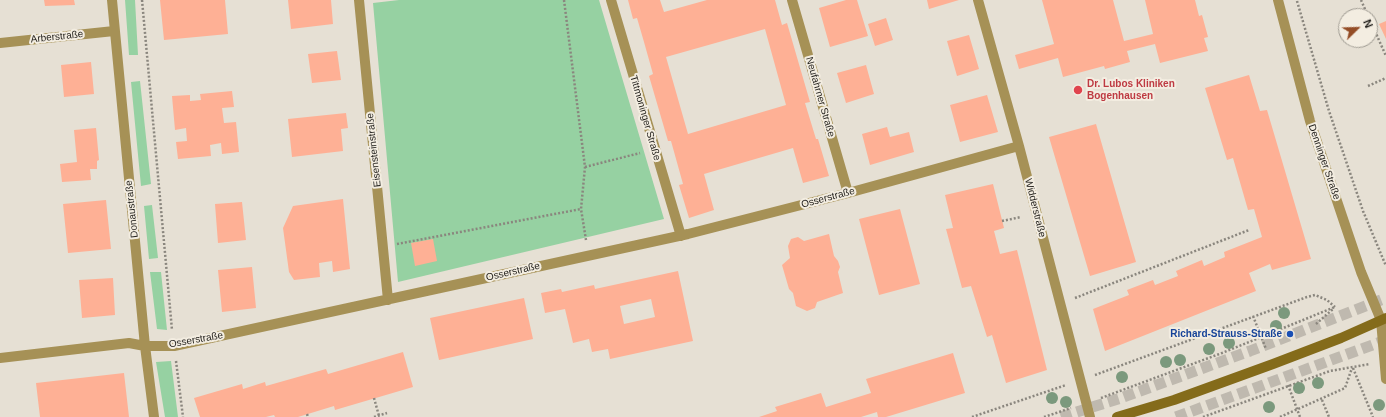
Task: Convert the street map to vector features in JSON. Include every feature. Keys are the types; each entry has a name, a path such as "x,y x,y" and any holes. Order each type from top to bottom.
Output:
{"main road":[{"path":"1117,417 1174,400 1384,321"}],"street":[{"name":"Donaustraße","path":"112,0 145,346 154,417"},
{"name":"Eisensteinstraße","path":"359,0 388,300"},
{"name":"Tittmoninger Straße","path":"611,0 681,236"},
{"name":"Neufahrner Straße","path":"792,0 848,193"},
{"name":"Widderstraße","path":"978,0 1019,146 1090,417"},
{"name":"Denninger Straße","path":"1280,1 1310,120 1361,272 1384,321 1386,379"},
{"name":"Arberstraße","path":"0,43 114,31"},
{"name":"Osserstraße","path":"0,358 129,343 145,346 174,346 681,236 848,193 1019,146"}],"path":[{"path":"142,0 174,346 183,417"},
{"path":"564,0 585,167 581,209 588,247"},
{"path":"1296,0 1329,111 1363,211 1386,266"},
{"path":"1378,38 1386,56"},
{"path":"1368,86 1386,78"},
{"path":"585,167 654,149"},
{"path":"383,246 581,209"},
{"path":"1002,221 1025,216"},
{"path":"1073,299 1249,230"},
{"path":"972,417 1080,381 1253,316 1315,296 1327,300 1335,307"},
{"path":"1316,324 1335,307"},
{"path":"1044,417 1086,403 1262,337 1335,307"},
{"path":"1253,316 1266,349"},
{"path":"1203,417 1330,371 1352,368"},
{"path":"1280,417 1322,400 1345,388 1352,368"},
{"path":"1352,368 1373,417"},
{"path":"1288,385 1300,417"},
{"path":"374,398 379,416"},
{"path":"1322,400 1328,417"},
{"path":"374,417 387,413"}],"green space":[{"path":"125,0 135,0 138,55 129,55"},
{"path":"399,0 599,0 664,219 398,282 373,3"},
{"path":"140,81 151,184 141,186 131,82"},
{"path":"152,205 158,258 149,259 144,206"},
{"path":"150,272 161,272 167,330 157,329"},
{"path":"171,361 178,417 165,417 156,362"}],"building":[{"path":"44,0 74,0 75,5 45,6"},
{"path":"160,0 225,0 228,34 164,40"},
{"path":"288,0 331,0 333,24 291,29"},
{"path":"628,0 660,0 664,12 707,0 775,0 782,25 787,23 810,102 805,103 829,176 803,183 793,148 704,174 714,210 689,218 679,185 683,184 671,141 668,141 649,76 653,74 644,42 637,18 633,19","holes":["765,29 786,105 688,134 666,57"]},
{"path":"846,0 857,0 868,36 830,47 819,8"},
{"path":"927,0 959,0 929,9"},
{"path":"1042,0 1113,0 1124,41 1153,34 1145,0 1195,0 1199,16 1202,15 1208,37 1204,38 1208,51 1160,63 1155,44 1127,51 1130,62 1105,69 1104,66 1063,77 1058,58 1019,69 1015,55 1054,44"},
{"path":"886,18 893,40 875,46 868,24"},
{"path":"1386,21 1386,39 1379,24"},
{"path":"969,35 979,69 957,76 947,41"},
{"path":"337,51 341,80 312,83 308,54"},
{"path":"91,62 94,94 64,97 61,65"},
{"path":"866,65 874,94 846,103 837,73"},
{"path":"1249,75 1260,111 1267,110 1311,259 1272,270 1270,264 1249,273 1256,291 1105,351 1093,309 1129,295 1127,290 1153,280 1155,285 1178,276 1176,271 1202,260 1204,266 1225,257 1224,252 1262,237 1254,209 1248,210 1233,158 1227,160 1205,88"},
{"path":"232,91 234,107 222,108 224,123 236,122 239,152 222,154 221,143 210,145 211,156 178,159 176,142 187,141 186,128 175,130 172,96 190,95 190,101 201,100 200,94"},
{"path":"987,95 998,132 960,142 950,105"},
{"path":"346,113 348,128 341,129 343,151 292,157 288,119"},
{"path":"1096,124 1136,262 1090,276 1049,137"},
{"path":"887,127 890,137 909,132 914,152 870,165 862,134"},
{"path":"96,128 99,160 97,161 97,169 90,169 91,180 62,182 60,164 77,162 74,130"},
{"path":"993,184 1004,228 994,231 1000,254 1017,250 1047,370 1006,383 992,335 987,337 971,286 962,288 946,229 953,228 945,195"},
{"path":"343,199 350,269 333,272 332,261 319,263 320,277 294,280 289,272 283,228 293,206"},
{"path":"106,200 111,249 68,253 63,204"},
{"path":"242,202 246,240 218,243 215,204"},
{"path":"900,209 920,284 879,295 859,219"},
{"path":"829,234 834,256 840,267 838,272 843,293 817,302 815,308 807,311 796,306 793,293 789,289 782,265 790,258 788,246 791,239 798,237 804,241"},
{"path":"433,239 437,261 415,266 411,243"},
{"path":"252,267 256,308 222,312 218,270"},
{"path":"678,271 693,341 610,359 608,349 592,352 589,339 573,343 565,309 545,313 541,293 561,289 562,292 594,285 595,289","holes":["651,299 655,317 624,324 620,306"]},
{"path":"113,278 115,315 82,318 79,280"},
{"path":"524,298 533,339 439,360 430,318"},
{"path":"403,352 413,387 335,410 334,406 298,417 275,417 274,415 266,417 200,417 194,398 242,384 243,389 265,382 266,386 326,369 328,374"},
{"path":"953,353 965,393 886,417 878,417 877,412 861,417 759,417 777,411 775,407 821,393 826,407 871,393 866,379"},
{"path":"124,373 129,417 40,417 36,383"}],"tunnel":[{"path":"1061,417 1121,398 1250,351 1386,298"},
{"path":"1176,417 1386,340"}],"place":[{"name":"Dr. Lubos Kliniken Bogenhausen","path":"1078,90"},
{"name":"Richard-Strauss-Straße","path":"1290,334"}]}
